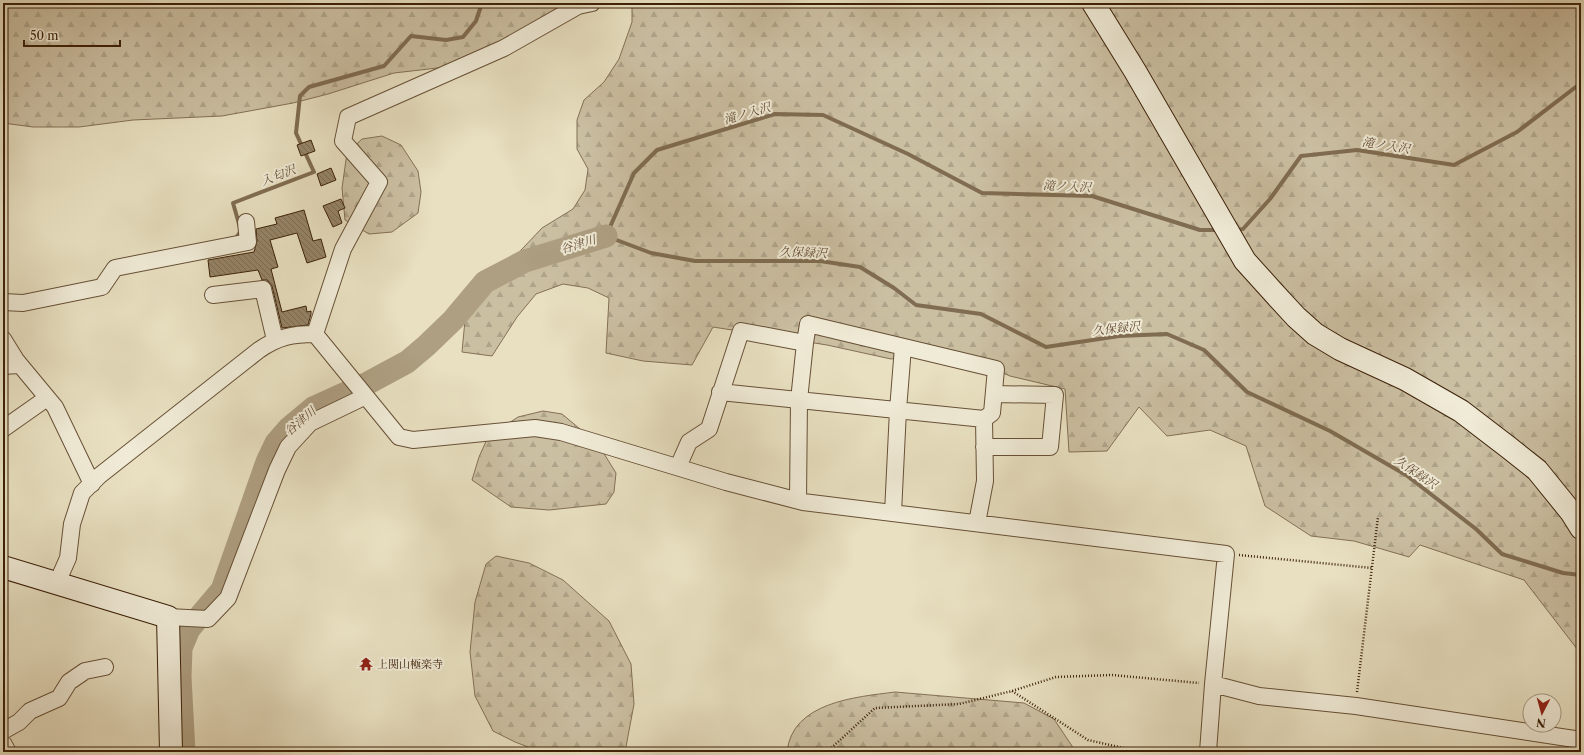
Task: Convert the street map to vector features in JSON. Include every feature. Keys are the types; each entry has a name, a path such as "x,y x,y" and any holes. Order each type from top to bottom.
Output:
{"street":[{"path":"315,334 343,249 379,182 343,141 348,117 504,48 578,6 592,3"},
{"path":"1093,3 1135,71 1245,261 1296,317 1315,334 1340,349 1405,379 1461,412 1538,470 1571,512 1581,528"},
{"path":"3,302 23,303 102,287 115,268 248,242 246,222"},
{"path":"213,295 263,289 275,340"},
{"path":"720,392 799,400 898,410 984,419 992,413 996,369 808,324 799,400 798,500"},
{"path":"678,467 689,442 709,430 720,392 741,331 805,343"},
{"path":"57,583 68,558 72,524 82,493 259,350 275,340 293,334 315,334"},
{"path":"315,334 364,396 399,437 413,440 535,428 561,432 726,482 798,500 1226,554 1208,752"},
{"path":"3,339 19,365 55,407 92,484"},
{"path":"893,512 898,410 904,347"},
{"path":"3,366 19,365"},
{"path":"984,447 1050,447 1055,395 994,394"},
{"path":"3,567 168,617 208,619 228,598 277,470 288,447 310,423 364,396"},
{"path":"3,430 47,398"},
{"path":"977,523 985,481 984,419"},
{"path":"168,617 172,752"},
{"path":"3,731 19,722 30,711 59,698 69,682 85,670 105,667"},
{"path":"1213,684 1259,696 1356,706 1581,740"},
{"path":"3,743 8,752"}],"path":[{"path":"1356,706 1378,517"},
{"path":"1226,554 1372,568"},
{"path":"827,752 875,708 959,704 1012,691 1056,677 1112,675 1213,684"},
{"path":"1012,691 1088,740 1141,752"}],"green space":[{"path":"3,3 619,3 585,9 472,64 394,73 328,94 293,103 222,116 133,120 79,127 33,127 3,123"},
{"path":"632,3 1581,3 1581,654 1524,580 1420,545 1409,557 1354,541 1311,536 1265,506 1246,446 1210,430 1167,436 1139,407 1107,451 1069,452 1065,389 1010,376 949,350 891,359 827,345 713,327 692,365 643,361 606,353 609,298 588,288 563,284 536,294 517,317 492,356 462,352 465,320 486,287 542,228 573,209 585,190 588,169 577,149 577,120 584,100 604,82 619,59 632,22"},
{"path":"382,136 401,145 418,171 421,192 418,213 392,232 369,234 345,220 342,188 347,153 362,139"},
{"path":"543,411 562,414 598,444 616,473 614,492 606,504 549,510 511,507 472,480 479,457 488,437 518,417"},
{"path":"496,556 529,563 563,580 609,621 631,664 634,704 625,752 538,752 493,731 475,696 470,652 475,602 486,564"},
{"path":"895,692 1024,703 1054,719 1076,752 787,752 791,735 800,722 813,712 828,705 845,700 862,696"}],"building":[{"path":"311,140 315,151 301,156 297,145"},
{"path":"331,168 336,180 321,186 317,174"},
{"path":"341,199 345,208 338,211 342,223 333,227 323,206"},
{"path":"304,210 313,241 321,239 326,257 307,263 297,233 270,240 278,267 271,269 282,312 306,306 307,312 311,311 308,325 282,328 272,286 267,280 262,280 258,270 210,277 208,260 254,252 257,241 256,229 277,224 275,218"}],"waterway":[{"name":"入匂沢","path":"233,238 236,238 241,231 233,203 314,172 296,133 300,96 309,87 384,66 411,36 446,40 463,37 476,21 482,3"},
{"name":"滝ノ入沢","path":"1236,230 1243,229 1270,199 1301,156 1357,150 1454,165 1517,132 1581,83"},
{"name":"久保録沢","path":"1219,230 1200,230 1092,196 982,193 908,154 823,115 775,114 657,150 634,173 606,236 651,253 695,261 820,261 860,267 894,288 916,305 981,314 1046,347 1119,336 1167,334 1204,350 1247,392 1330,431 1406,475 1476,529 1502,554 1563,573 1581,575"},
{"name":"谷津川","path":"184,752 180,677 181,648 189,629 222,590 267,462 276,443 289,428 313,408 368,383 407,362 453,320 485,282 525,261 606,236"}],"place":[{"name":"上関山極楽寺","path":"366,664"}]}
